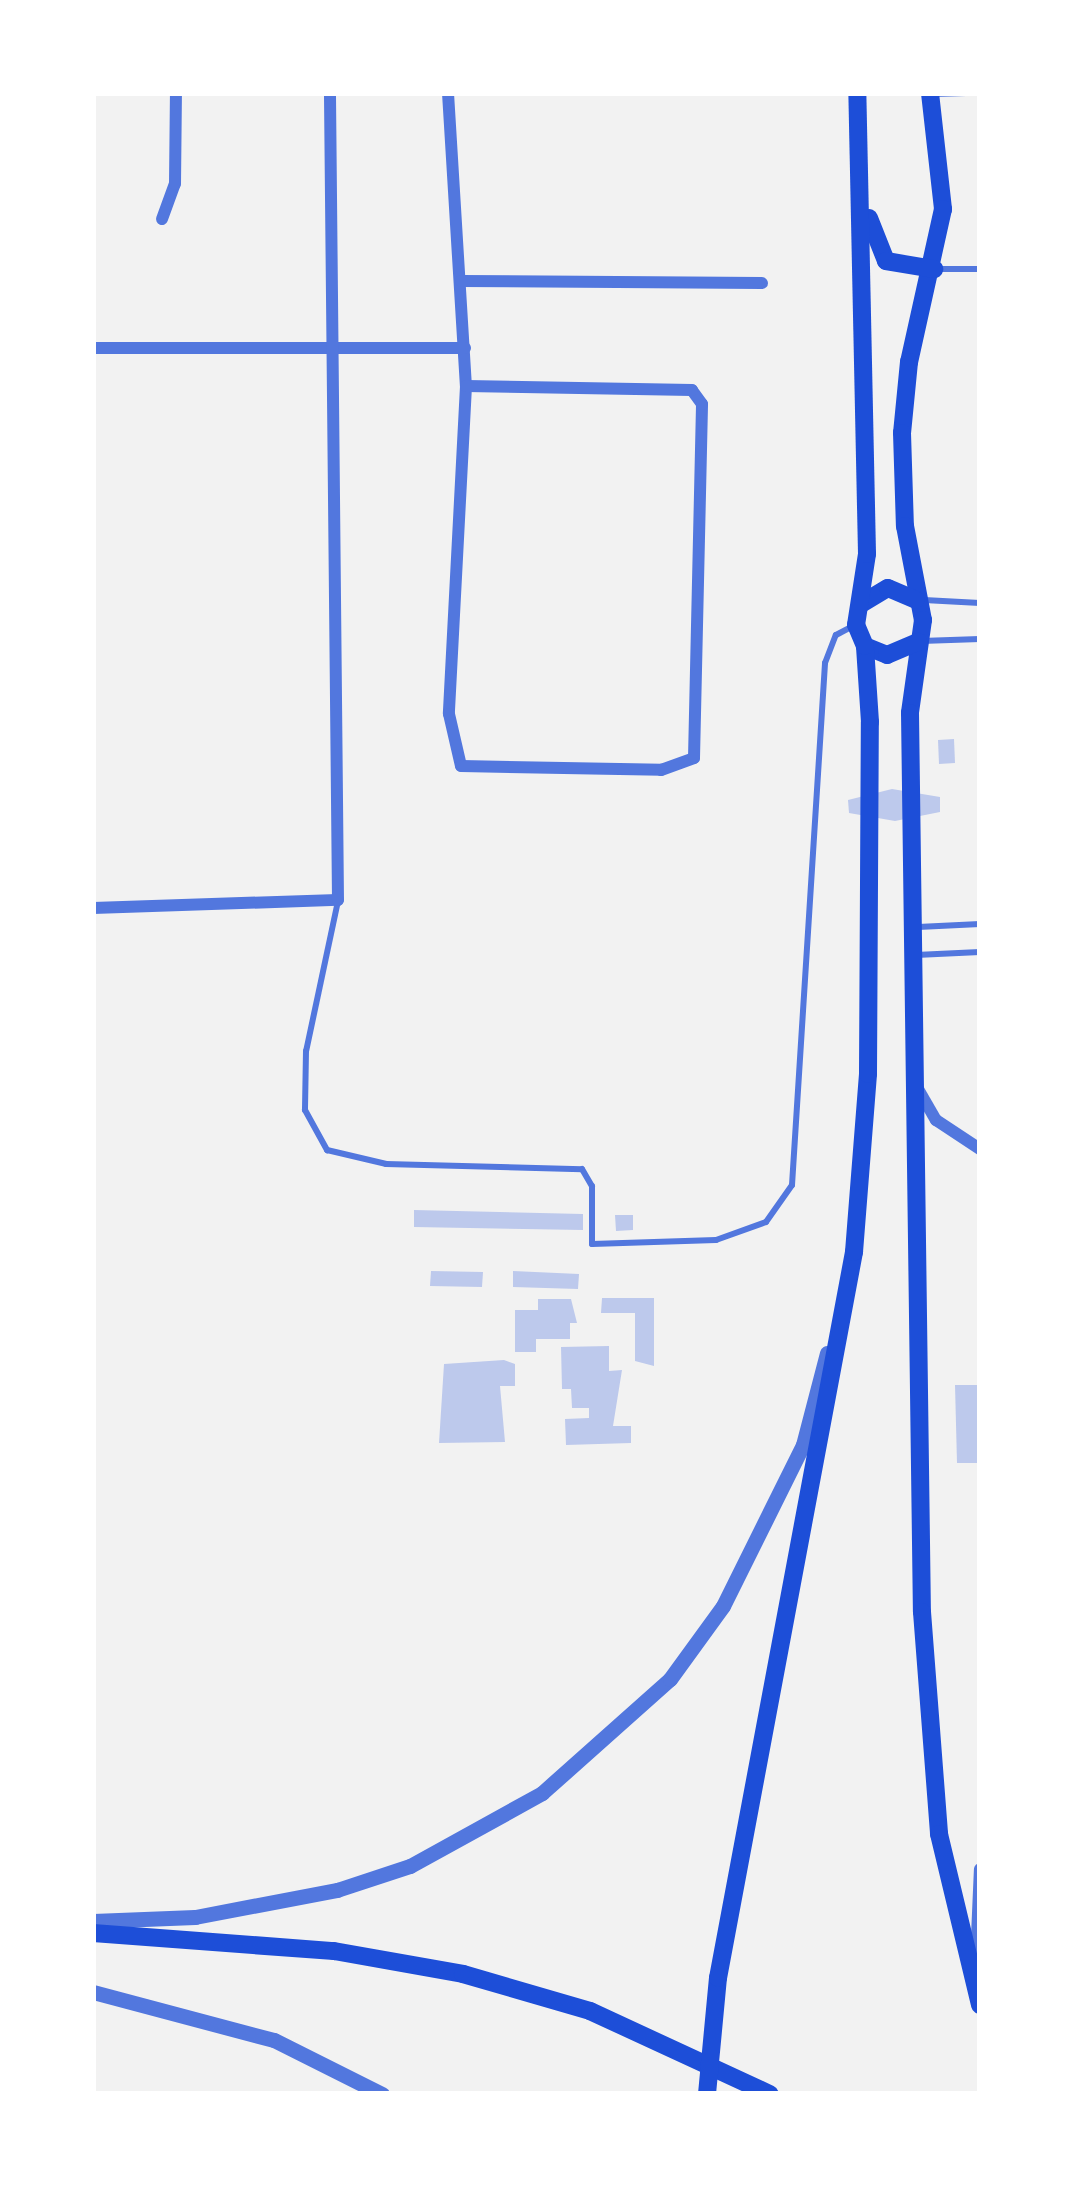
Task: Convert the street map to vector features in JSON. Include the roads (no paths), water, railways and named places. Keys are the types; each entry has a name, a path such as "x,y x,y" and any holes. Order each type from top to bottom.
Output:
{"main road":[{"path":"929,94 943,174 934,269 908,362 902,433 916,600 923,620 910,712 928,1745 955,1924 980,2005"},
{"path":"707,2094 718,1978 854,1252 870,982 865,646 856,625 867,554 859,96"},
{"path":"863,196 886,261 934,269"},
{"path":"861,604 887,588 916,600"},
{"path":"865,646 887,656 918,642"},
{"path":"93,1934 334,1951 463,1974 590,2011 770,2094"}],"street":[{"path":"162,219 175,184 176,93"},
{"path":"93,908 338,900 330,93"},
{"path":"448,93 466,386 449,714 461,766 661,770 694,758 702,404 692,390 466,386"},
{"path":"461,280 762,284"},
{"path":"93,348 464,348"},
{"path":"914,1075 937,1120 980,1149"},
{"path":"93,1921 268,1907 410,1866 542,1793 609,1738 670,1679 767,1528 803,1445 854,1252"},
{"path":"980,1870 980,1978"},
{"path":"93,1992 274,2040 382,2094"}],"lane":[{"path":"929,94 967,93"},
{"path":"934,269 980,268"},
{"path":"916,600 980,603"},
{"path":"338,900 306,1051 305,1110 327,1150 386,1164 582,1169 592,1186 592,1244 697,1243 766,1222 792,1185 825,663 836,635 856,625"},
{"path":"918,642 980,639"},
{"path":"912,927 980,924"},
{"path":"913,956 980,952"}]}
